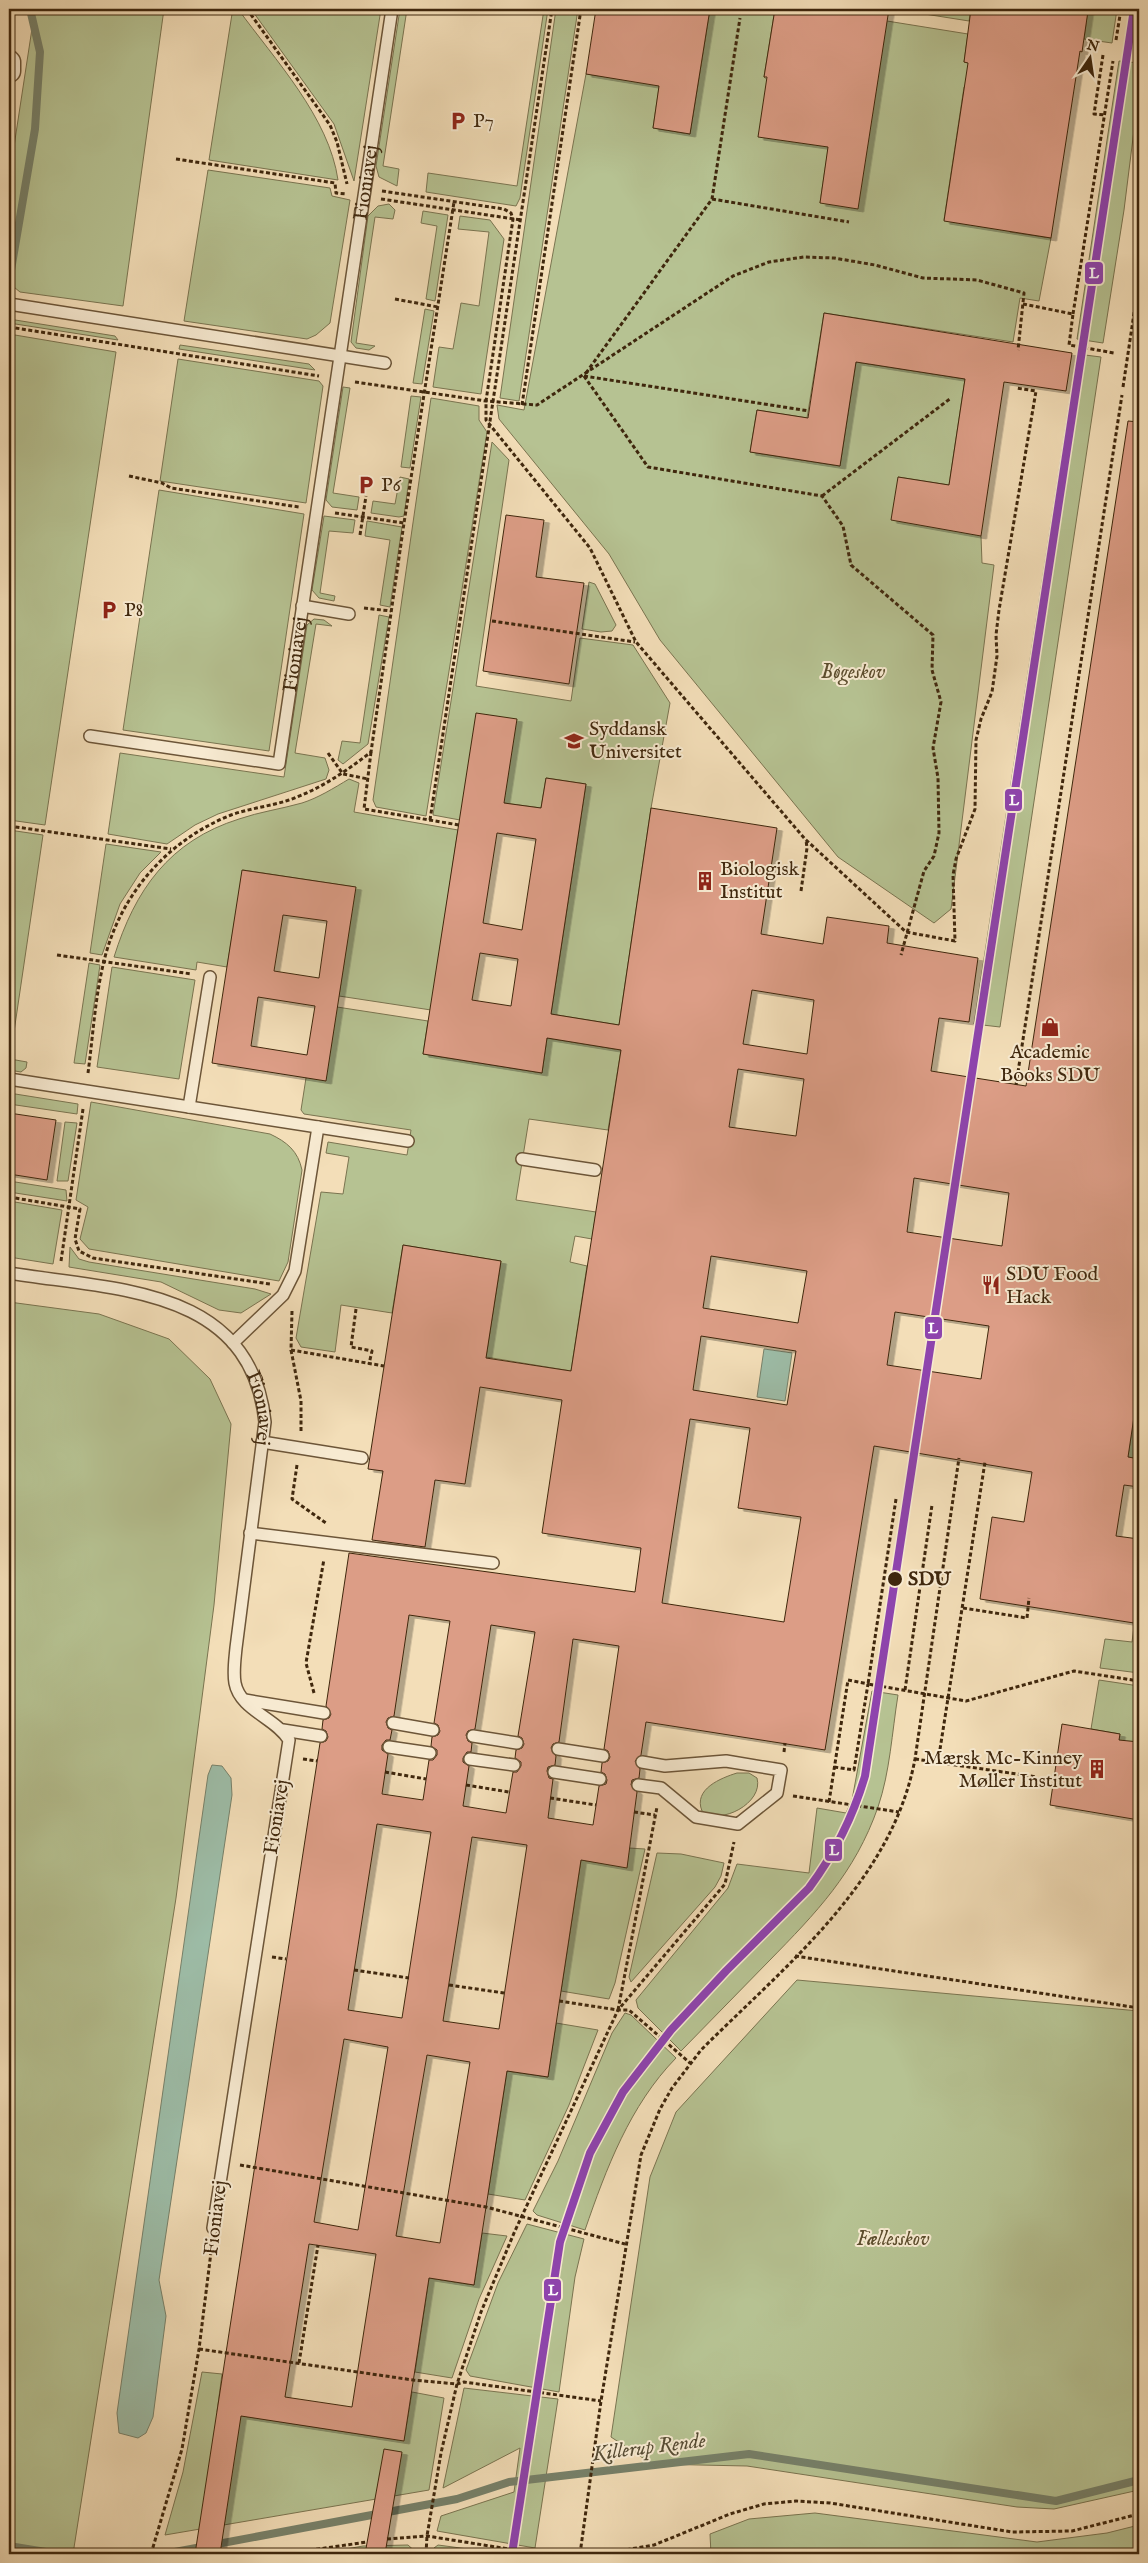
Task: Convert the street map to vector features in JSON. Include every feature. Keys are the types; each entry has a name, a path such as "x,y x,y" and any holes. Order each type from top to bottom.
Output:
{"street":[{"path":"9,62 9,71"}],"lane":[{"name":"Fioniavej","path":"90,736 279,764 392,9"},
{"path":"9,304 386,363"},
{"path":"302,606 353,610"},
{"path":"189,1107 210,977"},
{"path":"9,1079 408,1141"},
{"path":"233,1343 283,1295 295,1271 318,1127"},
{"path":"522,1159 595,1170"},
{"name":"Fioniavej","path":"9,1273 160,1298 193,1311 233,1343 257,1380 265,1422 236,1648 235,1684 243,1700"},
{"path":"262,1442 362,1458"},
{"path":"250,1533 493,1564"},
{"path":"243,1700 324,1713"},
{"path":"243,1700 283,1730 321,1736"},
{"path":"393,1723 433,1730"},
{"name":"Fioniavej","path":"213,2228 289,1740 283,1730"},
{"path":"474,1736 517,1743"},
{"path":"389,1747 430,1753"},
{"path":"558,1749 603,1756"},
{"path":"470,1759 514,1765"},
{"path":"638,1785 661,1788 696,1818 738,1824 776,1794 781,1770 726,1761 665,1766 642,1762"},
{"path":"554,1772 600,1779"}],"path":[{"path":"247,9 330,125 337,142 345,179 349,186 504,209 510,213 514,219 484,415 490,426 590,548 636,642 806,839 906,932 955,941 953,875 956,859 975,809 976,740 992,692 997,656 998,610 1036,391 1016,388"},
{"path":"430,820 552,9"},
{"path":"522,405 582,9"},
{"path":"1116,40 1122,9"},
{"path":"584,376 712,199 740,18"},
{"path":"1103,55 1094,114 1105,115"},
{"path":"1114,60 1068,345 1114,353"},
{"path":"712,199 849,222"},
{"path":"9,327 336,379 486,401 537,406 733,276 769,262 804,257 834,258 875,265 923,278 977,280 1024,293 1018,350"},
{"path":"1123,386 1139,280"},
{"path":"395,299 438,307"},
{"path":"1023,304 1073,314"},
{"path":"584,376 809,411"},
{"path":"584,376 648,467 822,496 843,526 851,565 933,635 932,670 941,702 933,748 938,778 939,833 934,856 924,871 901,956"},
{"path":"1016,1085 1122,395"},
{"path":"822,496 951,398"},
{"path":"129,476 162,483 171,488 404,523"},
{"path":"360,535 366,496"},
{"path":"353,610 391,611"},
{"path":"492,621 636,642"},
{"path":"372,752 364,810 459,825"},
{"path":"328,753 342,774 368,779"},
{"path":"9,826 172,850"},
{"path":"801,891 807,848 806,839"},
{"path":"57,955 197,975"},
{"path":"58,1281 86,1091"},
{"path":"9,1197 80,1209 75,1240 79,1251 93,1258 270,1284 290,1304 293,1315 290,1333 291,1350 384,1366"},
{"path":"356,1309 351,1347 372,1351 369,1364"},
{"path":"580,2554 601,2401 641,2155 660,2109 690,2063 831,1919 859,1884 899,1812 906,1795 915,1759 959,1458"},
{"path":"938,1762 985,1462"},
{"path":"834,1767 854,1770 896,1499"},
{"path":"905,1690 932,1505"},
{"path":"963,1608 1026,1618 1029,1598"},
{"path":"829,1802 848,1680 966,1700 1074,1670 1139,1681"},
{"path":"915,1759 1037,1777"},
{"path":"386,1772 426,1779"},
{"path":"466,1785 510,1792"},
{"path":"426,2554 427,2536 436,2483 457,2384 481,2312 514,2233 523,2218 618,2010 661,1788"},
{"path":"776,1794 899,1812"},
{"path":"550,1798 596,1806"},
{"path":"634,1812 655,1815"},
{"path":"618,2010 725,1884 738,1824"},
{"path":"794,1956 1139,2008"},
{"path":"354,1970 408,1978"},
{"path":"449,1985 504,1993"},
{"path":"560,2002 629,2010 690,2063"},
{"path":"224,2162 486,2207 626,2244"},
{"name":"Fioniavej","path":"151,2554 182,2449 199,2349 213,2228"},
{"path":"299,2363 318,2245"},
{"path":"199,2349 457,2384 464,2382 601,2401"},
{"path":"601,2554 654,2545 730,2514 764,2504 796,2501 830,2503 1012,2532 1072,2531 1139,2514"},
{"path":"387,2539 427,2536 540,2554"},
{"path":"284,2554 367,2542"}],"green space":[{"path":"35,9 164,9 123,306 20,292 9,283 9,179"},
{"path":"228,9 238,9 298,90 324,134 333,157 338,180 209,160 232,14"},
{"path":"251,9 381,9 354,181 334,124"},
{"path":"400,9 407,9 383,166 399,169 397,186 379,177 376,166"},
{"path":"544,9 548,9 520,198 516,206 426,192 428,173 517,186"},
{"path":"556,9 578,9 519,401 500,398"},
{"name":"Bøgeskov","path":"639,9 671,9 653,128 690,134 710,9 775,9 764,77 831,130 820,203 887,21 968,34 964,62 1027,72 1023,96 964,87 944,220 1024,144 1010,232 1051,238 1039,301 1020,298 1013,342 824,313 807,418 757,410 750,452 840,466 856,362 965,379 949,485 898,477 981,536 982,563 994,565 951,909 934,923 838,857 660,640 609,554 499,419 497,405 524,410 586,74 627,80"},
{"path":"893,9 971,9 969,21"},
{"path":"1088,9 1117,9 1112,43 1084,39"},
{"path":"1119,61 1139,63 1139,90 1124,210 1103,343 1077,339"},
{"path":"208,170 330,188 332,196 350,200 330,323 316,335 307,339 184,321"},
{"path":"389,204 395,210 393,219 375,217 356,343 375,346 369,350 356,348 351,342 368,216 378,206"},
{"path":"423,211 448,215 435,301 426,299 437,226 421,223"},
{"path":"460,216 490,220 504,239 481,394 433,387 439,347 453,349 461,303 479,306 489,232 458,229"},
{"path":"425,309 434,311 422,384 413,383"},
{"path":"9,319 115,336 118,340 9,323"},
{"path":"9,334 116,352 45,825 9,820"},
{"path":"180,345 309,364 315,370 179,349"},
{"path":"1077,354 1101,357 1000,1027 974,1024"},
{"path":"178,359 319,381 323,386 306,503 160,481"},
{"path":"343,387 350,388 333,493 359,497 357,510 332,507 326,500"},
{"path":"411,396 421,397 410,468 401,467"},
{"path":"431,398 479,406 479,420 487,432 426,816 376,807 373,800"},
{"path":"492,442 509,460 476,686 571,701 580,638 633,645 670,703 651,808 619,1025 551,1014 586,784 546,778 541,808 504,803 460,820 433,815"},
{"path":"400,477 409,479 404,516 371,513 373,501 395,504"},
{"path":"159,490 304,514 269,751 123,730"},
{"path":"324,516 355,520 353,533 329,531 320,593 335,596 334,601 319,598 312,590"},
{"path":"367,521 402,527 390,607 380,605 390,540 365,536"},
{"path":"589,582 595,584 616,625 612,631 601,632 582,629"},
{"path":"379,615 389,617 368,744 343,764 338,760 342,741 360,743"},
{"path":"314,619 324,620 332,626 316,624 295,753 325,758 329,770 326,779 218,814 195,825 167,844 108,834 120,753 284,777 307,625"},
{"path":"349,779 359,783 354,812 458,830 431,1010 339,996 355,887 243,870 227,967 197,962 196,970 114,957 133,910 144,890 158,871 193,840 214,828 239,819 308,801"},
{"path":"9,830 43,835 10,1059 27,1062 26,1068 21,1072 9,1070"},
{"path":"106,844 161,852 140,873 120,904 102,955 90,953"},
{"path":"89,963 100,965 85,1064 74,1063"},
{"path":"112,967 195,980 179,1079 97,1067"},
{"path":"337,1007 428,1021 423,1054 542,1073 547,1038 621,1050 608,1130 529,1119 516,1200 596,1212 592,1239 575,1236 570,1262 587,1266 571,1371 486,1357 501,1261 403,1245 392,1313 341,1305 335,1352 301,1347 296,1338 321,1192 343,1194 349,1157 326,1153 328,1142 407,1155 411,1130 304,1114 301,1110 306,1078"},
{"path":"9,1093 78,1104 77,1114 9,1104"},
{"path":"91,1102 270,1134 282,1140 291,1148 298,1157 302,1170 288,1262 279,1281 89,1249 80,1239 88,1207 76,1200"},
{"path":"65,1122 77,1123 68,1181 57,1181"},
{"path":"9,1181 66,1190 67,1201 9,1192"},
{"path":"9,1201 62,1210 53,1264 9,1257"},
{"path":"70,1247 79,1259 89,1262 255,1289 271,1294 241,1313 219,1310 161,1282 69,1267"},
{"path":"9,1302 99,1314 169,1339 210,1379 231,1424 214,1605 176,1898 73,2554 9,2554"},
{"path":"1139,1383 1139,1459 1128,1457"},
{"path":"1138,1596 1139,1673 1100,1668 1105,1639 1132,1642"},
{"path":"1099,1680 1139,1686 1139,1766 1116,1763 1120,1734 1091,1729"},
{"path":"872,1691 898,1695 882,1794 869,1831 858,1852 832,1891 803,1926 681,2051 638,2008 636,2000 728,1888 737,1864 809,1873 817,1808 846,1813 852,1800"},
{"path":"737,1773 749,1773 757,1778 754,1796 739,1810 729,1814 710,1815 702,1811 701,1796 705,1791 717,1781"},
{"path":"629,1848 645,1849 615,1983 609,1999 561,1991 581,1860 627,1867"},
{"path":"657,1853 681,1854 724,1863 721,1876 715,1887 631,1982 629,1977"},
{"name":"Fællesskov","path":"797,1980 1139,2011 1139,2490 1054,2509 1017,2507 747,2466 652,2464 611,2437 650,2177 676,2112"},
{"path":"625,2013 631,2015 676,2058 645,2096 621,2139 585,2230 537,2215 533,2211 558,2161 612,2033"},
{"path":"556,2023 598,2030 569,2105 525,2200 488,2194 507,2071 548,2077"},
{"path":"527,2224 584,2239 575,2277 559,2392 470,2376 466,2370 498,2283"},
{"path":"482,2233 507,2236 479,2299 452,2378 415,2372 429,2278 474,2285"},
{"path":"202,2372 222,2374 217,2412 404,2440 412,2392 444,2398 429,2490 165,2535 183,2472"},
{"path":"464,2388 558,2399 535,2548 437,2531 441,2516 514,2492 520,2448 443,2488"},
{"path":"815,2513 1037,2542 1107,2533 1139,2525 1139,2554 711,2554 710,2534 749,2519"},
{"path":"408,2545 418,2554 318,2554 363,2546"},
{"path":"438,2545 505,2554 434,2554 434,2548"}],"shaded area":[{"path":"764,1349 792,1353 785,1401 757,1397"},
{"path":"212,1765 222,1766 231,1778 232,1795 159,2280 166,2316 153,2417 146,2433 138,2438 119,2433 117,2413 208,1775"}],"building":[{"path":"596,9 710,9 690,134 653,128 659,86 586,74"},
{"path":"775,9 889,9 858,209 820,203 828,147 758,137 767,77 764,77"},
{"path":"971,9 1072,9 1088,11 1051,238 944,221 968,63 964,62"},
{"path":"824,313 1072,353 1066,391 1004,382 981,536 891,520 898,477 949,485 965,379 856,362 840,466 750,452 757,410 808,418"},
{"path":"1128,421 1139,422 1139,1383 1128,1457 1139,1459 1139,1487 1124,1485 1116,1536 1139,1539 1139,1590 1134,1623 980,1599 992,1517 1024,1522 1032,1472 874,1446 825,1750 646,1722 641,1755 635,1761 640,1769 639,1778 632,1780 631,1785 637,1792 627,1868 581,1860 548,2077 507,2071 474,2285 429,2278 404,2441 241,2416 220,2554 195,2554 320,1743 326,1741 328,1737 326,1731 322,1729 323,1720 329,1718 331,1714 326,1706 349,1553 635,1592 641,1548 542,1533 562,1400 480,1387 465,1484 435,1480 425,1547 372,1540 383,1471 368,1469 403,1245 501,1261 486,1358 571,1371 621,1050 547,1038 542,1073 423,1054 476,713 517,719 504,803 541,808 546,778 586,784 551,1014 619,1025 651,808 777,828 761,934 823,944 827,917 889,926 887,943 978,958 969,1022 939,1018 931,1071 1026,1086","holes":["497,833 536,839 522,930 483,923","480,953 518,959 511,1006 472,1000","752,990 814,1000 807,1054 743,1044","738,1069 804,1079 796,1136 729,1127","914,1178 1009,1193 1002,1246 907,1232","711,1256 807,1271 798,1323 703,1308","895,1312 989,1326 981,1379 887,1365","701,1336 796,1351 787,1405 693,1390","690,1419 750,1428 738,1508 801,1517 784,1622 662,1603","409,1615 450,1621 434,1723 438,1725 440,1731 438,1735 432,1737 431,1746 437,1750 437,1755 433,1760 429,1760 423,1800 382,1794 388,1754 382,1750 382,1745 386,1740 390,1740 392,1730 388,1728 386,1722 388,1718 394,1716","491,1625 535,1632 518,1736 522,1738 524,1744 522,1748 516,1750 515,1758 521,1762 521,1766 517,1772 513,1772 506,1813 463,1806 469,1766 463,1762 463,1758 467,1752 471,1752 472,1743 468,1741 466,1735 468,1731 475,1729","573,1639 619,1646 604,1749 608,1751 610,1757 608,1761 602,1763 601,1772 605,1774 607,1780 606,1784 599,1786 593,1825 548,1818 553,1779 549,1778 547,1771 548,1767 555,1765 556,1756 551,1748 553,1744 559,1742","377,1824 431,1832 402,2018 348,2010","472,1837 527,1845 499,2029 443,2021","344,2039 388,2047 358,2230 314,2222","427,2055 470,2062 440,2243 396,2236","309,2244 376,2254 352,2407 285,2397"]},
{"path":"506,515 544,520 536,577 584,583 569,684 483,671"},
{"path":"242,870 356,887 326,1081 212,1063","holes":["283,915 327,921 319,978 274,971","258,997 315,1006 307,1055 251,1046"]},
{"path":"9,1113 56,1120 47,1180 9,1174"},
{"name":"Mærsk Mc-Kinney Møller Institut","path":"1062,1724 1120,1734 1119,1740 1139,1742 1139,1820 1050,1805"},
{"path":"384,2449 402,2452 385,2554 365,2554"}],"waterway":[{"path":"11,270 35,129 40,52 30,9"},
{"name":"Killerup Rende","path":"164,2554 457,2499 509,2482 749,2454 1056,2501 1139,2480"},
{"name":"Killerup Rende","path":"9,2546 58,2554"}],"transit line":[{"name":"L","path":"512,2554 560,2242 590,2153 623,2092 671,2030 726,1971 809,1888 827,1862 842,1834 855,1806 865,1776 1134,9"}],"place":[{"name":"P7","path":"458,121"},
{"name":"P6","path":"366,485"},
{"name":"P8","path":"109,610"},
{"name":"Syddansk Universitet","path":"574,741"},
{"name":"Biologisk Institut","path":"705,881"},
{"name":"Academic Books SDU","path":"1050,1027"},
{"name":"SDU Food Hack","path":"991,1285"},
{"name":"SDU","path":"895,1579"},
{"name":"Mærsk Mc-Kinney Møller Institut","path":"1097,1769"}]}
